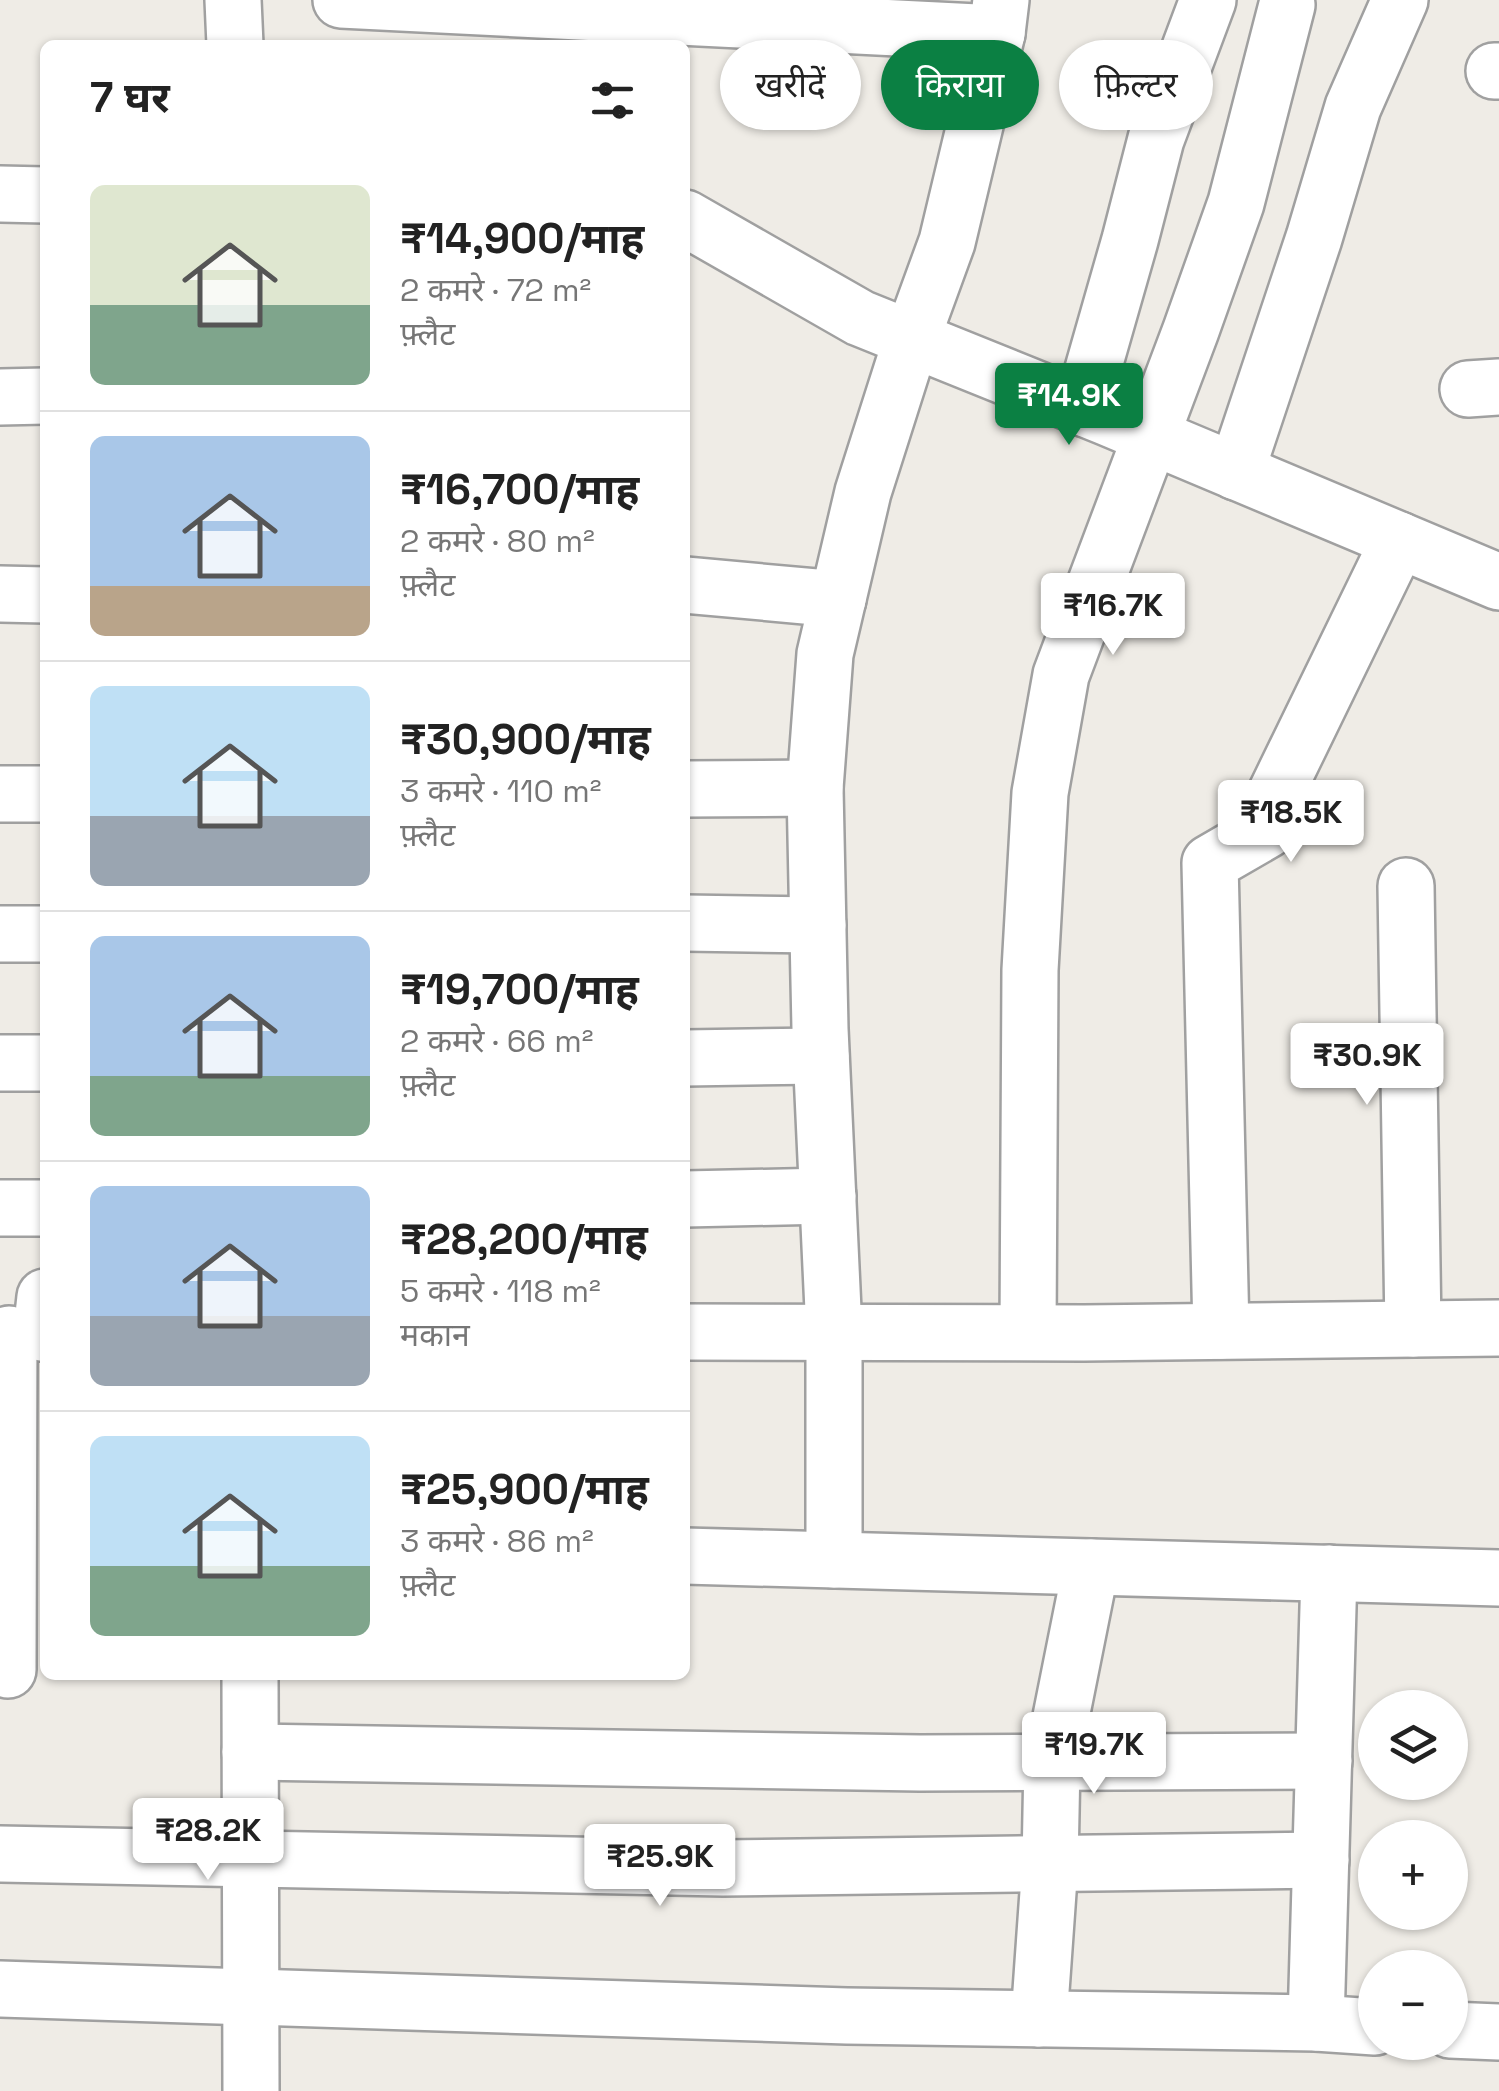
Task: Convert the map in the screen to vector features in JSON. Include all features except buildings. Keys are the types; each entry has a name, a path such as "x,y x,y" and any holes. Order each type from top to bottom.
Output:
{"street":[{"path":"234,0 234,40"},
{"path":"340,0 999,17 947,242 863,492 825,654 815,788 821,1056 834,1332 834,1560"},
{"path":"1082,408 1156,140 1208,0"},
{"path":"1236,472 1314,238 1353,106 1400,0"},
{"path":"1028,1332 1030,970 1040,793 1061,675 1236,203 1286,5"},
{"path":"0,194 40,195"},
{"path":"690,221 860,318 1499,582"},
{"path":"0,397 40,396"},
{"path":"1221,1331 1210,863 1267,830 1275,795 1399,540"},
{"path":"690,584 838,599"},
{"path":"0,594 40,595"},
{"path":"690,789 815,788"},
{"path":"0,794 40,794"},
{"path":"1406,886 1414,1329"},
{"path":"690,923 818,925"},
{"path":"0,934 40,934"},
{"path":"690,1058 821,1056"},
{"path":"0,1063 40,1063"},
{"path":"690,1199 828,1196"},
{"path":"0,1208 40,1208"},
{"path":"18,1670 28,1326"},
{"path":"690,1332 1499,1328"},
{"path":"690,1556 1499,1578"},
{"path":"1039,2019 1050,1864 1052,1762 1091,1567"},
{"path":"1316,2023 1329,1573"},
{"path":"250,1680 250,2091"},
{"path":"250,1752 920,1763 1324,1761"},
{"path":"0,1854 723,1868 1321,1860"},
{"path":"0,1989 848,2016 1358,2025"},
{"path":"1468,2031 1499,2032"}]}
